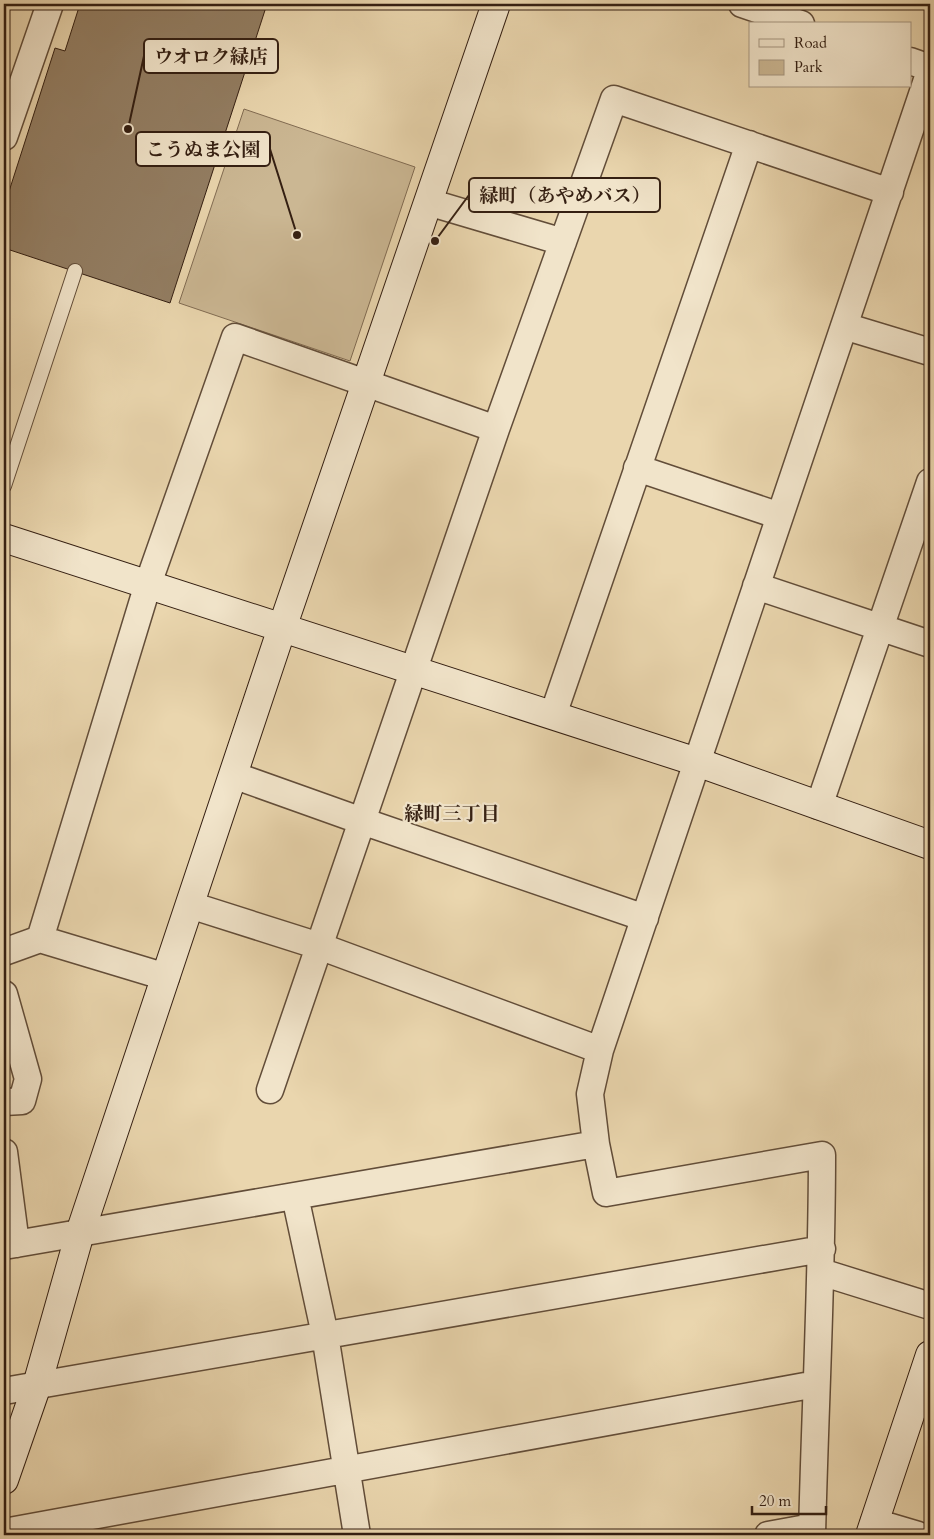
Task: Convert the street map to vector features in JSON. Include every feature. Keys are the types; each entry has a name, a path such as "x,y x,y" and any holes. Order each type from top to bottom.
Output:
{"street":[{"path":"4,137 50,4"},
{"path":"4,1480 37,1385 80,1233 282,628 496,4"},
{"path":"742,4 795,22"},
{"path":"768,1535 812,1531 821,1261 822,1155 606,1193 596,1144 590,1094 600,1050 930,69 912,62"},
{"path":"270,1090 496,429 614,99 890,192"},
{"path":"553,715 749,144"},
{"path":"428,202 563,242"},
{"path":"844,326 930,352"},
{"path":"40,939 148,584 235,337 496,429"},
{"path":"637,468 780,516"},
{"path":"819,806 930,482"},
{"path":"4,538 697,762 930,845"},
{"path":"756,586 930,644"},
{"path":"233,775 645,918"},
{"path":"190,905 319,946 600,1050"},
{"path":"4,952 40,939 166,977"},
{"path":"4,994 28,1079 22,1101 4,1102"},
{"path":"4,1152 10,1245 596,1144"},
{"path":"295,1196 325,1335 358,1535"},
{"path":"4,1391 325,1335 821,1261 930,1306"},
{"path":"918,1535 872,1529 924,1393 930,1355"},
{"path":"4,1532 816,1384"}],"lane":[{"path":"4,486 75,271"}],"green space":[{"path":"244,109 415,167 350,361 179,303"}],"building":[{"path":"80,4 267,4 170,303 4,248 4,207 55,48 65,51"}],"place":[{"name":"ウオロク緑店","path":"128,129"},
{"name":"こうぬま公園","path":"297,235"},
{"name":"緑町（あやめバス）","path":"435,241"}],"district":[{"name":"緑町三丁目","path":"452,814"}]}
